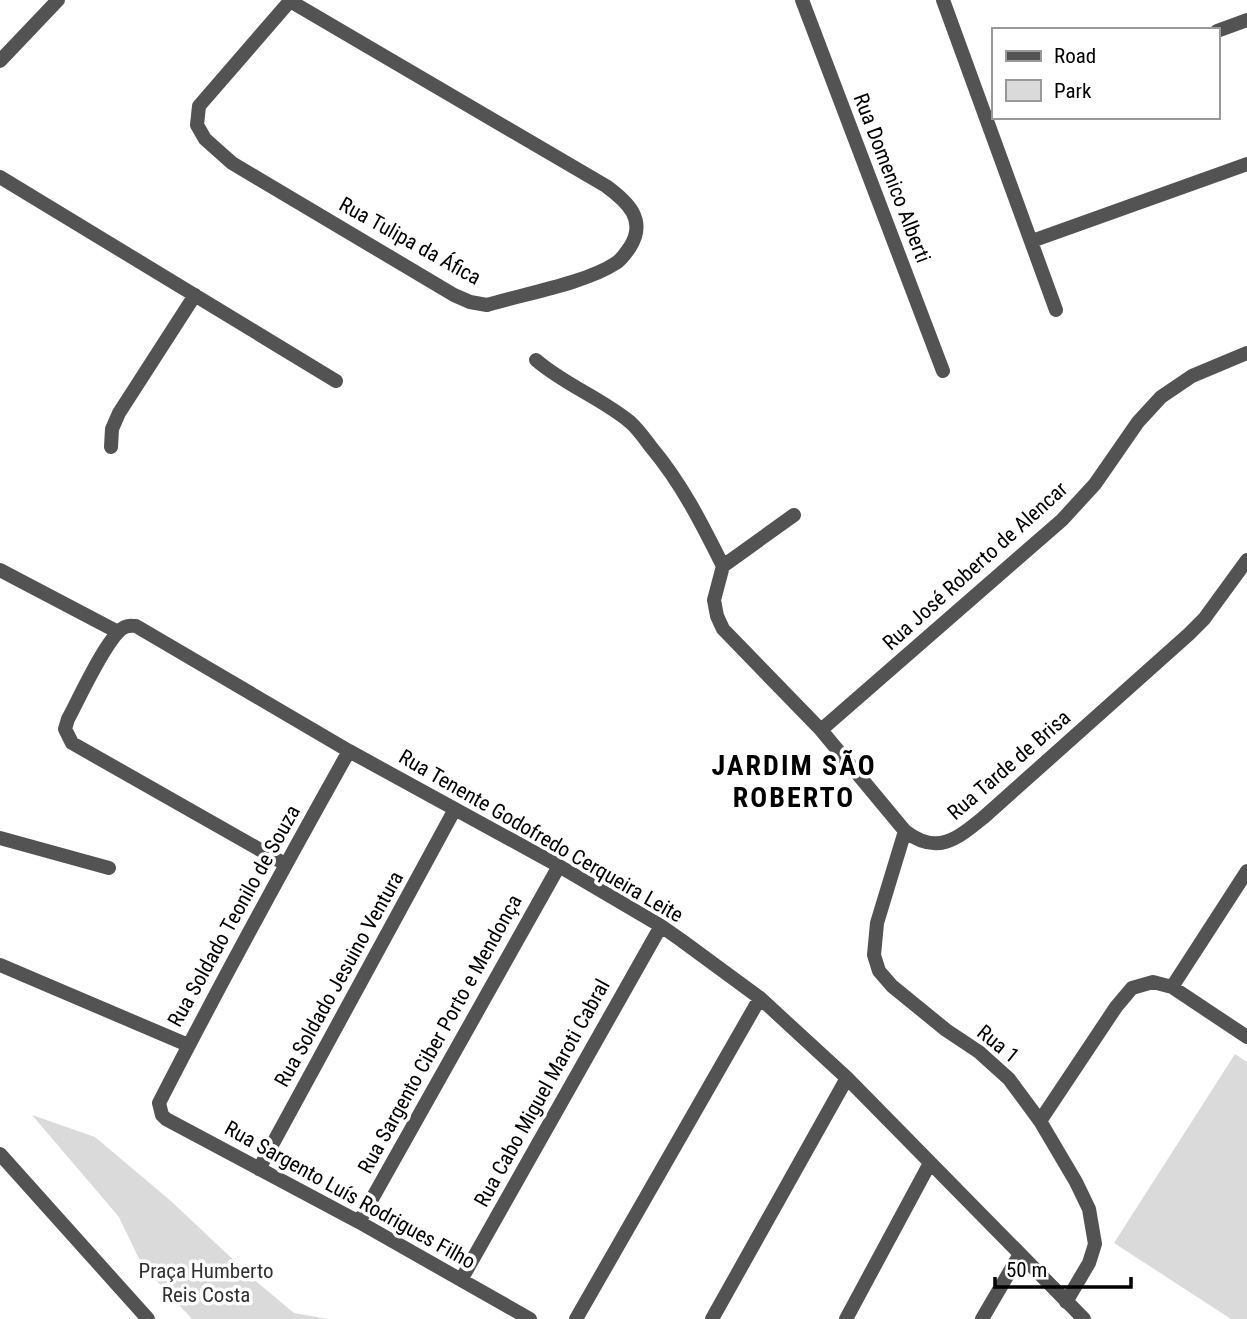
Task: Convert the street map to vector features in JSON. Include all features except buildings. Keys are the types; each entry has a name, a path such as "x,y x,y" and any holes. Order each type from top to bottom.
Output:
{"street":[{"path":"0,61 58,0"},
{"name":"Rua Tulipa da Áfica","path":"290,0 621,197 637,222 636,237 627,252 618,262 595,274 487,305 470,302 232,163 205,139 197,125 198,106 290,0"},
{"name":"Rua Domenico Alberti","path":"802,0 943,371"},
{"path":"943,0 989,115 1056,310"},
{"path":"1219,30 1247,20"},
{"path":"1032,241 1247,164"},
{"path":"0,177 335,381"},
{"path":"111,447 112,429 119,412 195,295"},
{"name":"Rua José Roberto de Alencar","path":"821,730 1062,520 1095,484 1138,422 1161,397 1192,376 1247,353"},
{"path":"536,360 556,377 601,401 632,423 673,473 723,566 794,515"},
{"name":"Rua Tarde de Brisa","path":"723,566 714,600 723,629 821,730 905,831 932,844 945,843 960,837 1189,634 1204,619 1247,560"},
{"path":"0,569 118,632 108,645 68,719 65,729 72,743 285,864"},
{"name":"Rua Tenente Godofredo Cerqueira Leite","path":"118,632 127,626 136,626 349,751 661,926 760,998 847,1077 1084,1319"},
{"name":"Rua Soldado Teonilo de Souza","path":"159,1102 285,864 349,751"},
{"name":"Rua Soldado Jesuino Ventura","path":"259,1169 455,809"},
{"name":"Rua 1","path":"905,831 877,923 874,955 879,971 892,986 946,1030 979,1052 1009,1079 1040,1121 1089,1209 1095,1244 1089,1263 1066,1301"},
{"path":"0,838 109,868"},
{"name":"Rua Sargento Ciber Porto e Mendonça","path":"359,1222 558,866"},
{"path":"1172,987 1247,871"},
{"name":"Rua Cabo Miguel Maroti Cabral","path":"461,1280 661,926"},
{"path":"0,965 188,1045"},
{"path":"1040,1121 1116,1007 1132,988 1153,982 1172,987 1247,1037"},
{"path":"576,1319 760,998"},
{"path":"712,1319 847,1077"},
{"name":"Rua Sargento Luís Rodrigues Filho","path":"159,1102 162,1115 166,1118 359,1222 530,1319"},
{"path":"0,1154 148,1319"},
{"path":"846,1319 930,1163"},
{"path":"982,1319 1020,1254"}],"green space":[{"path":"1235,1054 1247,1062 1247,1319 1231,1319 1114,1243"},
{"name":"Praça Humberto Reis Costa","path":"32,1115 95,1137 172,1202 294,1313 328,1319 192,1319 142,1265 119,1217"}],"district":[{"name":"JARDIM SÃO ROBERTO","path":"794,781"}]}
